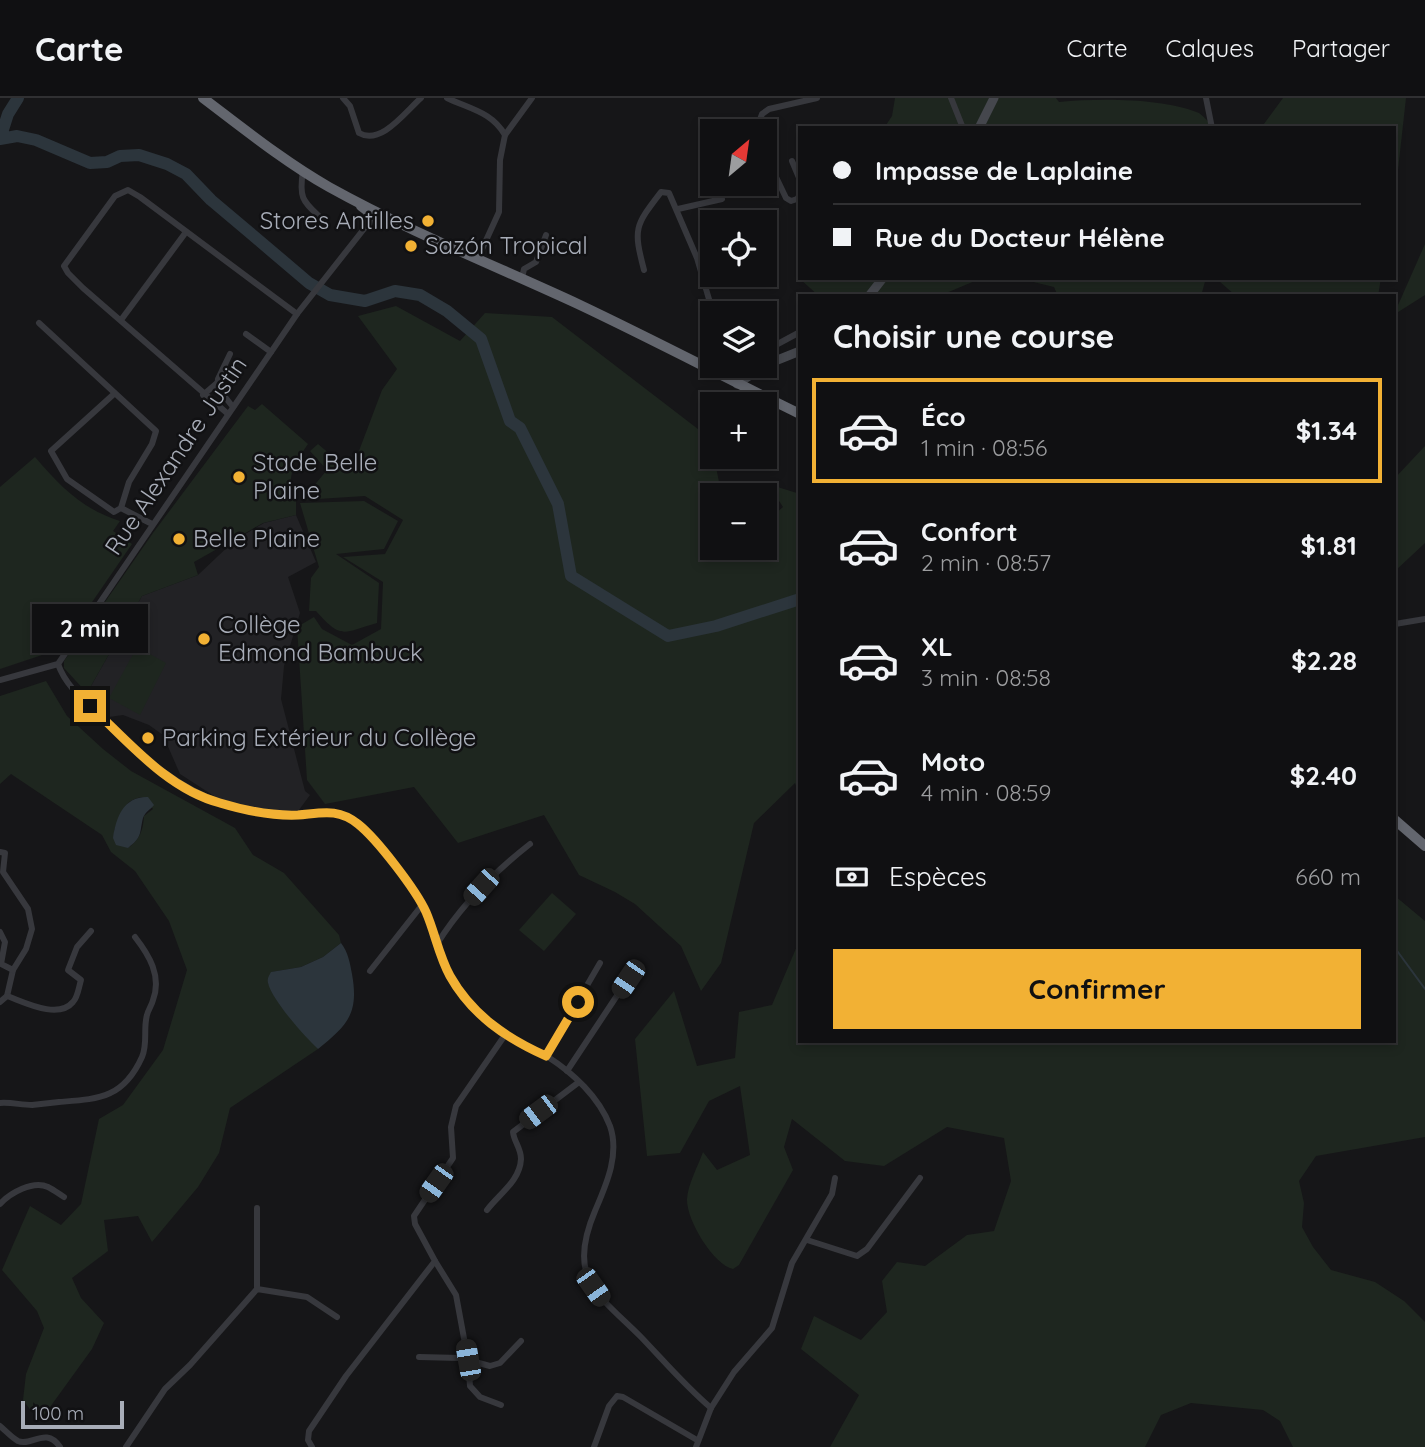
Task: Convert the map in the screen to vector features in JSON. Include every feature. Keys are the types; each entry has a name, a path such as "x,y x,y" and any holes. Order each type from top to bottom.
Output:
{"highway":[{"path":"206,98 303,171 345,195 396,222 700,360"},
{"path":"206,98 319,178 459,251"},
{"path":"345,195 369,212 367,225"},
{"path":"367,225 377,217 396,222"},
{"path":"731,378 737,384 798,413"},
{"path":"1396,821 1425,846"}],"main road":[{"path":"980,126 994,98"},
{"path":"871,294 881,280"},
{"path":"777,360 798,352"},
{"path":"737,384 746,378"}],"street":[{"path":"343,98 350,106 359,133 372,137 381,134 421,98"},
{"path":"447,98 473,107 498,122 505,135"},
{"path":"478,258 499,212 500,160 505,135 532,98"},
{"path":"759,119 769,109 817,98"},
{"path":"951,98 962,126"},
{"path":"1206,98 1212,126"},
{"path":"792,161 798,175"},
{"path":"303,171 300,193 302,199 326,223"},
{"path":"777,179 786,198 791,201 798,198"},
{"path":"228,414 83,288 68,273 65,266 115,196 128,190 297,314"},
{"path":"644,270 636,240 637,230 661,192 669,193 697,258 710,301"},
{"path":"678,209 722,199"},
{"name":"Rue Alexandre Justin","path":"58,664 297,314 367,225"},
{"path":"121,320 186,232"},
{"path":"522,278 524,269 536,262 546,235"},
{"path":"39,323 115,393 156,431 152,444 129,482 121,508 114,512 67,479 51,451 115,393"},
{"path":"777,344 798,333"},
{"path":"246,334 271,352"},
{"path":"203,395 217,383 230,354"},
{"path":"217,383 217,387 233,407"},
{"path":"121,508 152,524"},
{"path":"1396,624 1425,619"},
{"path":"0,680 58,664 63,679 159,770 190,790 216,803 261,812 298,815 332,811 351,819 375,841 422,905 450,976 464,997 482,1018 567,1071 603,1113 612,1135 613,1148 610,1173 584,1242 584,1259 589,1279 606,1304 677,1378 711,1408"},
{"path":"436,944 453,918 495,872 530,844"},
{"path":"0,852 5,853 2,872 28,909 32,923 31,935 13,970 7,996 0,1002"},
{"path":"370,971 422,905"},
{"path":"7,996 52,1010 71,1004 81,980 68,970 78,947 91,931"},
{"path":"0,932 5,942 1,964 13,970"},
{"path":"0,1104 31,1105 97,1099 110,1094 129,1077 145,1046 147,1014 156,986 156,974 135,937"},
{"path":"546,1056 600,962"},
{"path":"567,1071 628,979"},
{"path":"501,1405 472,1391 456,1295 415,1224 414,1216 453,1158 451,1127 456,1106 506,1035"},
{"path":"487,1210 506,1190 519,1168 520,1154 513,1132 579,1082"},
{"path":"594,1447 609,1406 617,1396 623,1397 696,1443 711,1408 734,1372 772,1328 792,1263 832,1194 835,1178"},
{"path":"807,1240 857,1256 867,1249 920,1178"},
{"path":"0,1204 18,1190 37,1185 47,1187 64,1197"},
{"path":"126,1447 165,1389 190,1365 257,1289 257,1208"},
{"path":"312,1447 308,1440 309,1431 346,1376 435,1261"},
{"path":"257,1289 307,1297 337,1317"},
{"path":"419,1357 448,1357 490,1366 500,1363 522,1341"},
{"path":"0,1426 17,1441 50,1438 60,1447"}],"shaded area":[{"path":"895,98 1056,98 1059,102 1112,100 1167,104 1199,113 1213,126 885,126 892,116"},
{"path":"1283,98 1406,98 1396,188 1396,126 1262,126"},
{"path":"1425,244 1425,295 1396,313"},
{"path":"801,280 977,280 944,294 817,294"},
{"path":"1025,280 1205,280 1202,294 1057,294 1054,287"},
{"path":"1381,280 1378,294 1234,294 1219,281"},
{"path":"396,306 460,341 485,313 552,317 700,431 700,469 716,469 720,483 700,483 700,560 777,560 777,512 783,507 777,498 777,487 798,493 798,791 795,783 754,823 721,963 701,991 681,946 635,904 579,875 544,815 458,843 414,787 325,804 307,780 297,627 314,617 322,629 352,645 381,629 383,582 343,557 385,554 403,520 365,496 302,500 327,470 310,451 318,444 351,472 382,390 397,369 358,316"},
{"path":"262,404 308,444 293,466 290,484 296,491 296,515 263,523 194,562 198,575 142,596 87,693 64,668 64,661 153,533 248,406 255,410"},
{"path":"1425,446 1425,543 1396,570 1396,477"},
{"path":"35,457 73,496 94,510 120,521 113,531 132,544 66,640 42,655 0,669 0,487"},
{"path":"364,501 398,521 384,549 336,554 379,583 377,623 343,632 332,627 316,611 309,611 311,578 319,567 300,503"},
{"name":"Collège Edmond Bambuck","path":"296,515 316,562 288,577 300,613 284,666 281,699 305,791 310,795 296,814 228,805 180,774 163,735 149,725 123,715 109,717 87,693 142,596 198,575 235,540 264,523"},
{"path":"137,647 166,663 140,715 109,698"},
{"path":"46,681 67,716 131,771 235,828 253,855 284,873 339,935 341,943 323,957 301,967 272,972 268,983 280,1005 318,1049 230,1108 219,1153 198,1187 152,1242 138,1216 104,1220 108,1251 72,1278 81,1298 104,1323 92,1349 45,1414 32,1412 23,1400 26,1374 44,1328 37,1311 2,1270 30,1206 61,1225 81,1204 99,1119 123,1105 163,1050 187,970 169,921 135,871 111,852 102,835 11,774 0,784 0,696","holes":["143,797 153,809 144,816 140,834 128,848 114,831 127,804"]},
{"path":"148,797 154,805 144,816 138,837 128,848 116,845 114,830 123,809 133,800"},
{"path":"552,893 576,914 544,951 519,930"},
{"path":"1396,897 1425,921 1425,1137 1316,1156 1299,1181 1304,1203 1302,1227 1331,1270 1375,1282 1404,1301 1425,1322 1425,1447 1293,1447 1280,1421 1263,1410 1191,1403 1161,1415 1145,1447 830,1447 859,1395 801,1349 814,1316 861,1340 887,1312 882,1281 897,1262 925,1266 967,1235 994,1231 1011,1181 1004,1138 947,1127 884,1166 845,1161 792,1119 784,1147 793,1170 739,1265 733,1269 725,1266 702,1240 691,1218 687,1199 703,1152 717,1170 750,1155 740,1086 709,1101 680,1153 647,1156 635,1039 674,991 697,1066 735,1058 739,1012 772,1005 798,944 798,1043 1396,1043"},
{"path":"341,943 352,974 352,1009 344,1025 318,1049 282,1008 271,990 268,978 271,972 301,967 323,957"}],"waterway":[{"path":"18,98 8,114 0,139 17,136 36,140 90,163 139,155 167,164 186,174 211,200 309,283 330,295 365,301 395,291 420,295 447,311 481,339 510,421 520,428 558,504 571,576 668,636 716,626 798,600"},
{"path":"1396,949 1425,989"}],"place":[{"name":"Stores Antilles","path":"428,221"},
{"name":"Sazón Tropical","path":"411,246"},
{"name":"Stade Belle Plaine","path":"239,477"},
{"name":"Belle Plaine","path":"179,539"},
{"name":"Collège Edmond Bambuck","path":"204,639"},
{"name":"Parking Extérieur du Collège","path":"148,738"}],"route":[{"path":"90,706 159,770 216,803 261,812 298,815 332,811 359,825 375,841 422,905 442,960 464,997 491,1026 519,1044 546,1056 578,1002"}]}
